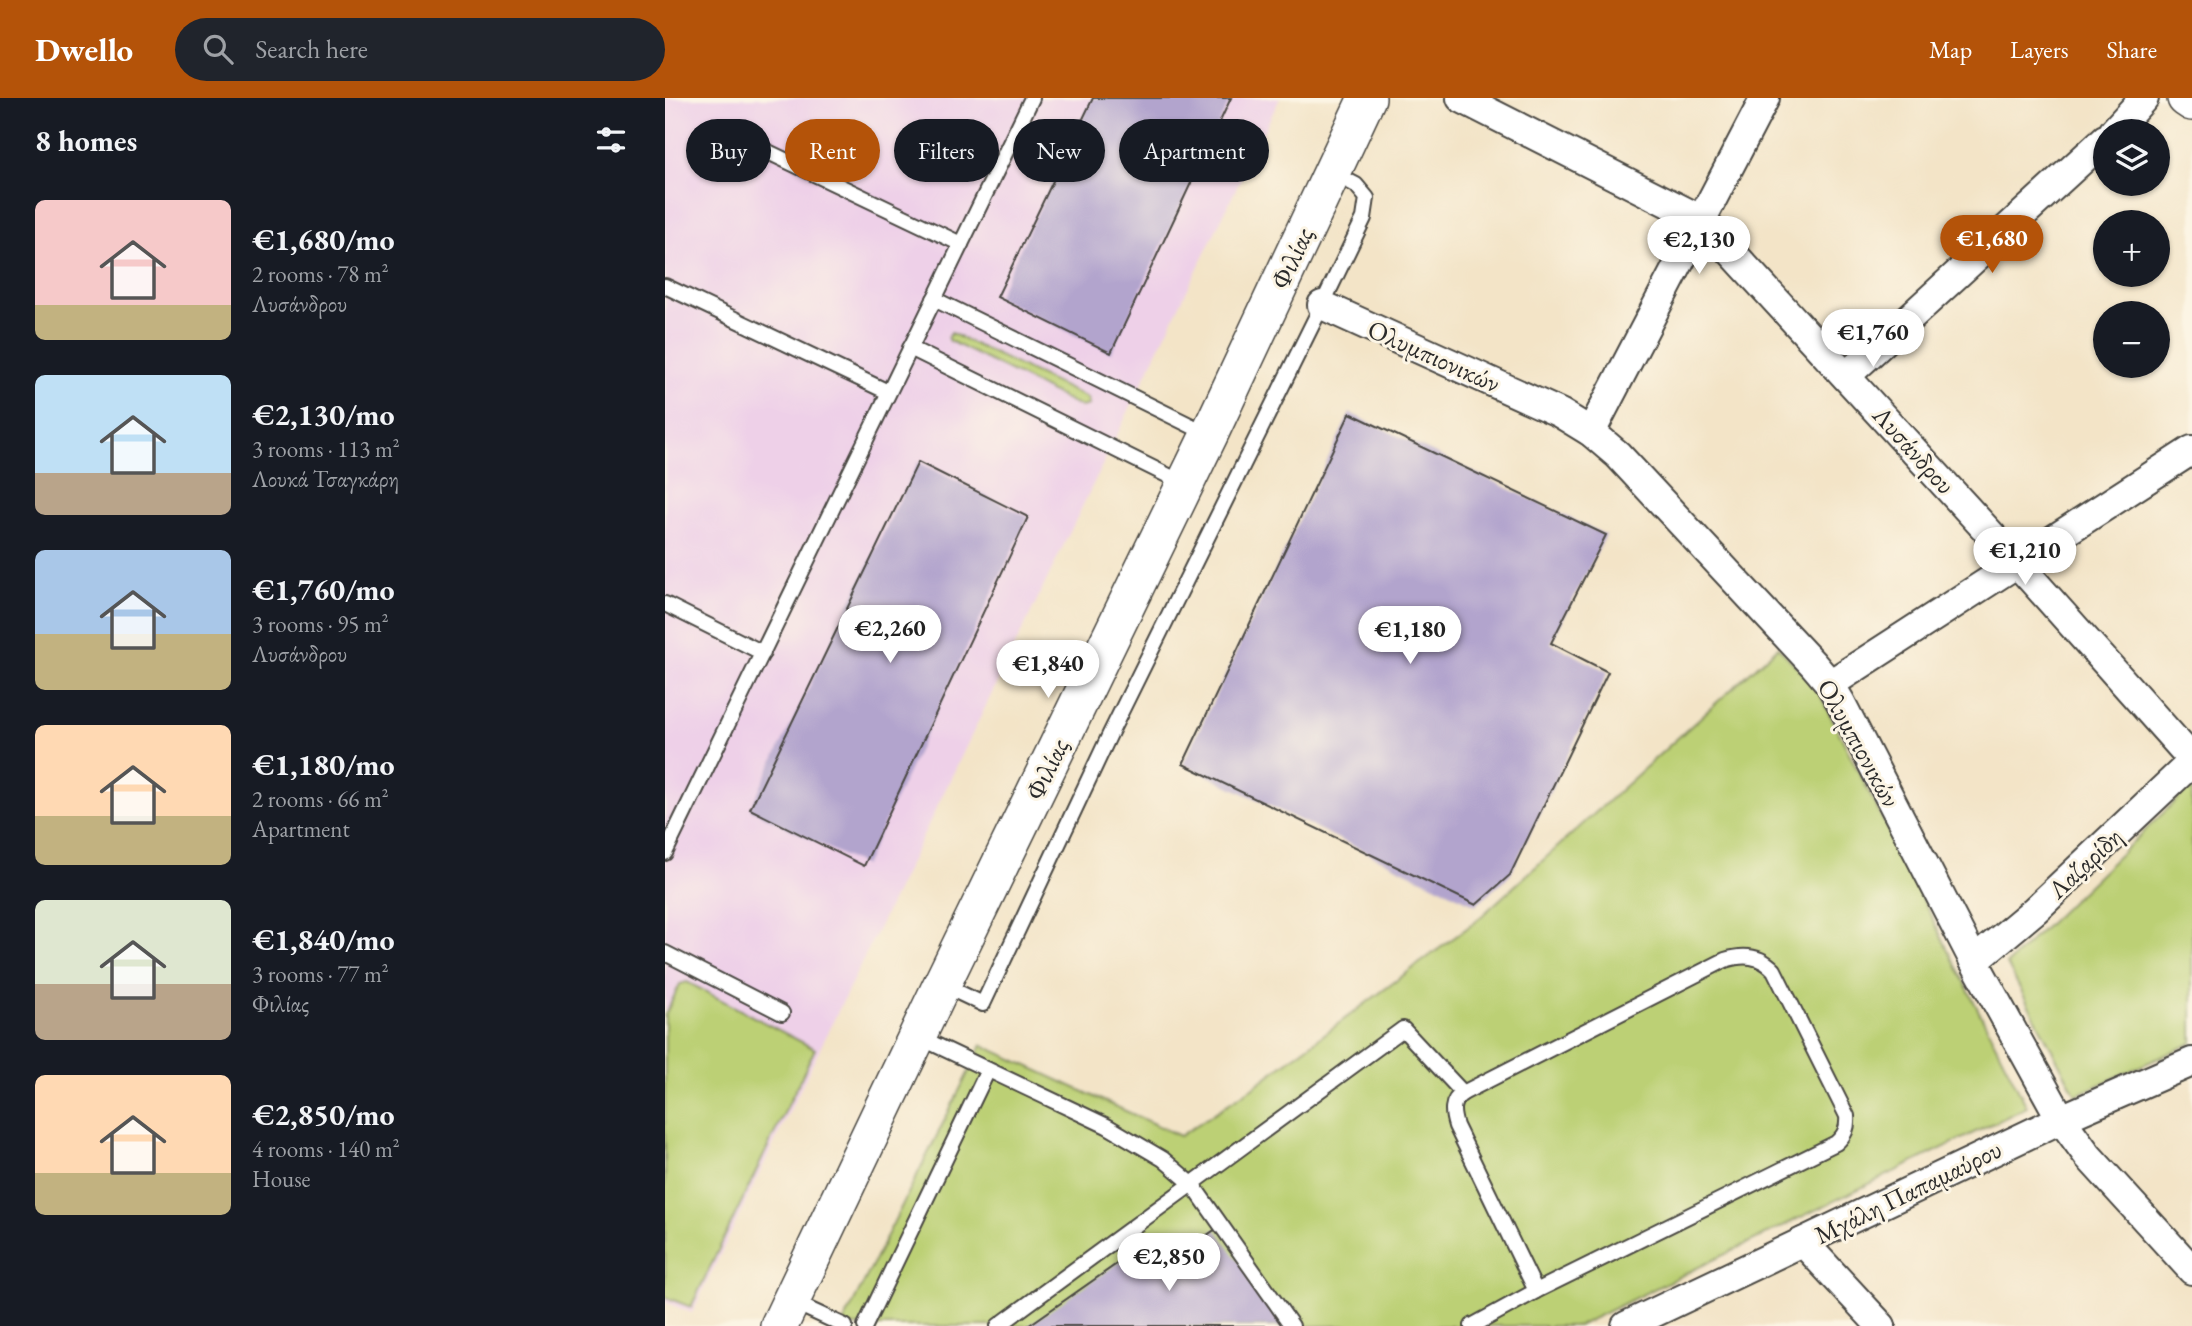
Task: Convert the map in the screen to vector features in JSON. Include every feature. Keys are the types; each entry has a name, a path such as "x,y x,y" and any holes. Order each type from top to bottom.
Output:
{"street":[{"name":"Φιλίας","path":"786,1318 917,1036 1209,435 1367,98"},
{"name":"Λυσάνδρου","path":"1461,98 1702,220 2017,563 2192,760"},
{"path":"1591,432 1765,98"},
{"path":"2125,119 2144,98"},
{"path":"2186,98 2192,102"},
{"path":"1846,376 2093,150"},
{"name":"Ολυμπιονικών","path":"1322,305 1560,413 1591,432 1618,455 1830,684 1974,961 2061,1119 2088,1156 2192,1270"},
{"path":"1830,684 2192,450"},
{"name":"Λαζαρίδη","path":"1974,961 2035,910 2192,760"},
{"name":"Μχάλη Παπαμαύρου","path":"1626,1326 2061,1119 2192,1062"},
{"path":"1803,1242 1881,1326"}],"lane":[{"path":"665,853 1032,98"},
{"path":"771,153 961,244"},
{"path":"942,984 983,1004 1110,734 1364,218 1367,198 1356,185 1333,173"},
{"path":"665,286 888,391"},
{"path":"934,299 1209,435"},
{"path":"910,348 1185,484"},
{"path":"665,604 763,653"},
{"path":"665,953 782,1013"},
{"path":"1472,1326 1836,1143 1846,1132 1847,1116 1774,970 1763,960 1746,955 1725,960 1456,1098 1453,1105 1456,1126 1536,1292"},
{"path":"998,1326 1403,1029 1463,1093"},
{"path":"917,1036 1128,1138 1163,1159 1192,1184 1292,1326"},
{"path":"865,1326 988,1070"},
{"path":"786,1318 845,1326"}],"shaded area":[{"path":"665,98 1280,98 1269,121 1119,119 1119,182 1239,182 692,1313 665,1302"}],"green space":[{"path":"951,333 1087,398 1089,405 1081,407 950,341 948,338"},
{"path":"1778,647 1816,687 2027,1107 1578,1326 842,1326 982,1045 1180,1136 1252,1088 1475,922"},
{"path":"2192,785 2192,1043 2076,1095 2007,964"},
{"path":"687,982 815,1049 691,1307 665,1297 665,1015 680,984"}],"building":[{"path":"1093,98 1231,98 1221,119 1119,119 1119,182 1191,182 1111,353 997,297 1052,182 1105,182 1105,119 1083,119"},
{"path":"1350,413 1606,535 1551,643 1608,672 1510,875 1476,905 1183,764"},
{"path":"918,462 1028,517 864,866 750,809"},
{"path":"1216,1229 1285,1326 1028,1326 1148,1242 1164,1265"}]}
